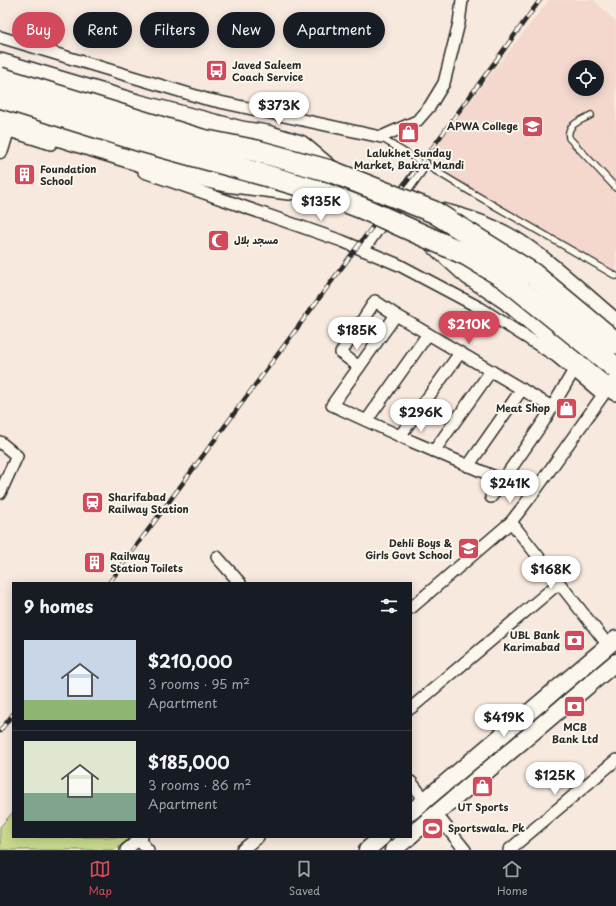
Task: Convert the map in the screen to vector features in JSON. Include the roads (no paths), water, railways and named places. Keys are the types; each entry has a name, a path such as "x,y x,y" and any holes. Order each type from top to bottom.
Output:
{"highway":[{"path":"0,64 137,105 241,132 267,136 300,146 330,171"},
{"path":"0,78 202,140 257,151 330,171 434,212 470,222 511,241 553,272 616,325"},
{"path":"0,97 141,141 315,190 362,208 467,255 506,278 616,368"},
{"path":"2,125 154,165 226,181 275,188 315,190"},
{"path":"434,212 533,274 616,343"},
{"path":"432,240 470,274 507,299 616,390"}],"main road":[{"path":"0,150 2,125"},
{"path":"412,811 612,642"},
{"path":"412,834 616,662"},
{"path":"366,850 381,838"},
{"path":"393,850 408,838"}],"street":[{"path":"0,37 206,99 381,137 417,121 430,106 444,83 459,23 462,0"},
{"path":"2,125 164,178 342,241 399,265 480,308 556,356 604,395 511,522 412,607"},
{"path":"363,250 424,164"},
{"path":"359,367 341,353 375,301 396,315 552,407"},
{"path":"396,315 332,405 502,480"},
{"path":"367,420 428,334"},
{"path":"400,436 460,353"},
{"path":"491,497 552,407 574,370"},
{"path":"434,451 491,371"},
{"path":"468,466 522,389"},
{"path":"0,442 17,456 0,493"},
{"path":"511,522 559,583 612,642"},
{"path":"217,557 239,582"},
{"path":"412,707 559,583"},
{"path":"509,850 616,760"},
{"path":"412,783 425,800"},
{"path":"436,814 465,850"},
{"path":"126,850 141,838 148,850"},
{"path":"242,850 257,838"}],"lane":[{"path":"591,115 572,125 568,133 569,138 615,185"},
{"path":"381,137 424,164 616,276"}],"railway":[{"path":"110,582 357,247 422,162 540,0"},
{"path":"0,731 12,715"}],"place":[{"name":"Javed Saleem Coach Service","path":"217,71"},
{"name":"APWA College","path":"533,126"},
{"name":"Lalukhet Sunday Market, Bakra Mandi","path":"409,133"},
{"name":"Foundation School","path":"25,175"},
{"name":"مسجد بلال","path":"218,240"},
{"name":"Meat Shop","path":"566,408"},
{"name":"Sharifabad Railway Station","path":"93,503"},
{"name":"Dehli Boys & Girls Govt School","path":"468,549"},
{"name":"Railway Station Toilets","path":"95,562"},
{"name":"UBL Bank Karimabad","path":"575,641"},
{"name":"MCB Bank Ltd","path":"575,707"},
{"name":"UT Sports","path":"483,787"},
{"name":"Sportswala. Pk","path":"433,828"}]}
